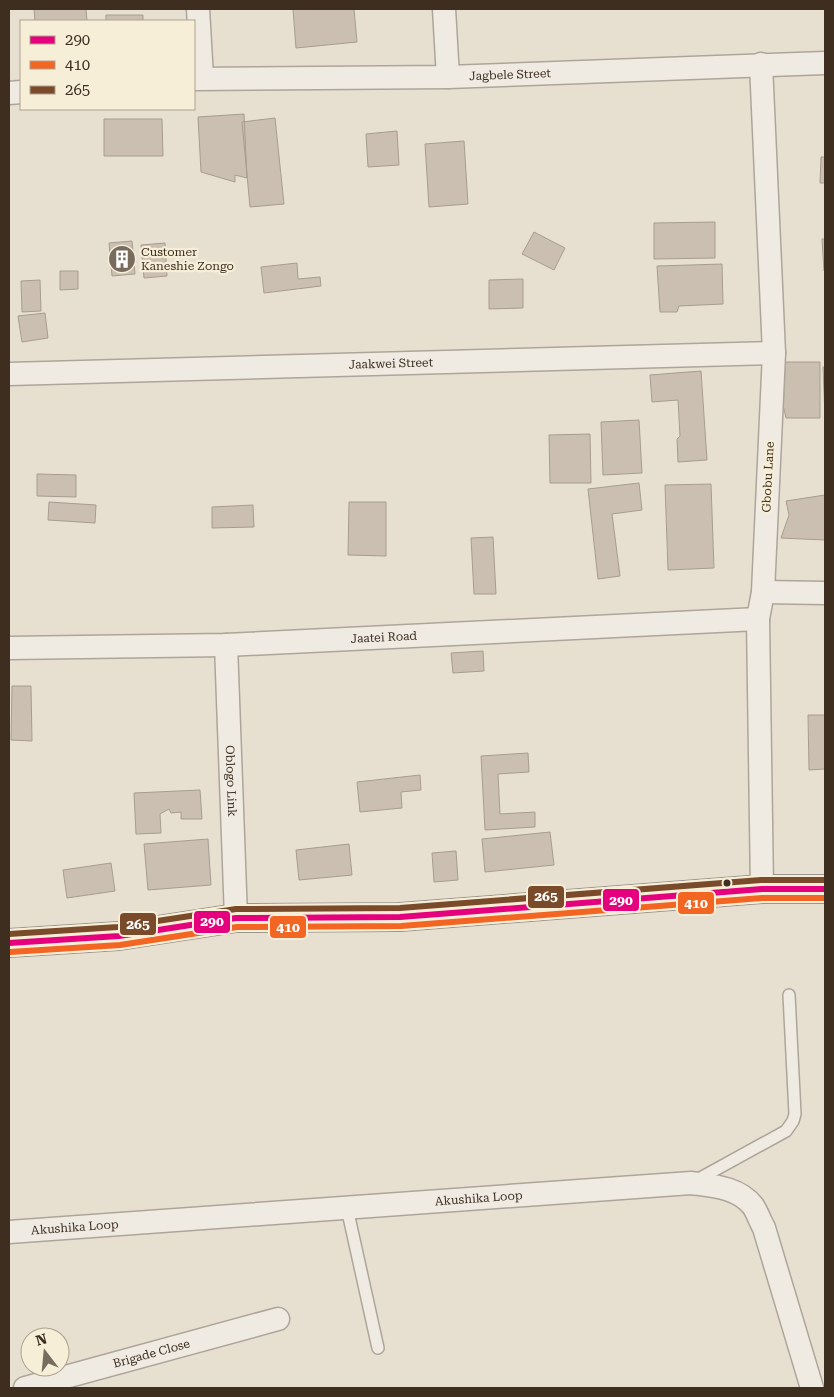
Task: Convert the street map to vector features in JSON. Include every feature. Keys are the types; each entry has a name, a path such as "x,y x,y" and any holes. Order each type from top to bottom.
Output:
{"main road":[{"path":"9,943 118,936 236,918 400,917 762,889 825,889"}],"street":[{"path":"198,9 198,78"},
{"path":"444,9 448,77"},
{"name":"Jagbele Street","path":"198,78 448,77 825,63"},
{"name":"Gbobu Lane","path":"761,64 774,353 763,592 758,619 762,889"},
{"name":"Jaakwei Street","path":"9,374 774,353"},
{"path":"763,592 825,592"},
{"name":"Jaatei Road","path":"9,648 226,645 758,619"},
{"name":"Oblogo Link","path":"226,645 236,918"},
{"name":"Akushika Loop","path":"9,1232 691,1184 719,1186 737,1193 752,1206 764,1228 812,1388"},
{"name":"Brigade Close","path":"25,1388 278,1319"}],"lane":[{"path":"691,1184 786,1131 793,1121 795,1114 789,995"},
{"path":"347,1208 378,1348"}],"building":[{"path":"34,9 86,9 87,20 35,20"},
{"path":"293,9 354,9 357,42 296,48"},
{"path":"106,15 143,15 143,20 106,20"},
{"path":"244,114 247,178 235,175 235,182 201,172 198,117"},
{"path":"275,118 284,204 250,207 242,122"},
{"path":"104,119 162,119 163,156 104,156"},
{"path":"397,131 399,165 368,167 366,134"},
{"path":"464,141 468,204 429,207 425,144"},
{"path":"821,157 825,157 825,183 820,183"},
{"path":"715,222 715,258 654,259 654,223"},
{"path":"534,232 565,248 554,270 522,254"},
{"path":"822,239 825,239 825,271 824,271"},
{"name":"Customer Kaneshie Zongo","path":"132,241 135,274 112,276 109,243"},
{"path":"165,243 167,276 144,278 141,245"},
{"path":"297,263 298,279 320,277 321,286 264,293 261,267"},
{"path":"722,264 723,304 679,306 677,312 660,312 657,266"},
{"path":"60,271 78,271 78,289 60,290"},
{"path":"523,279 523,308 489,309 489,280"},
{"path":"40,280 41,311 22,312 21,281"},
{"path":"45,313 48,338 22,342 18,316"},
{"path":"780,362 820,362 820,418 786,418 781,396 784,396"},
{"path":"823,367 825,367 825,417"},
{"path":"701,371 707,460 678,462 677,439 680,436 678,400 652,402 650,375"},
{"path":"639,420 642,473 603,475 601,422"},
{"path":"590,434 591,483 550,483 549,435"},
{"path":"37,474 76,475 76,497 37,496"},
{"path":"639,483 642,510 612,514 620,576 598,579 588,489"},
{"path":"711,484 714,568 668,570 665,485"},
{"path":"825,495 825,540 781,538 789,515 786,501"},
{"path":"49,502 96,505 95,523 48,520"},
{"path":"349,502 386,502 386,556 348,555"},
{"path":"253,505 254,527 212,528 212,507"},
{"path":"493,537 496,594 474,594 471,538"},
{"path":"483,651 484,671 453,673 451,653"},
{"path":"12,686 31,686 32,741 11,740"},
{"path":"808,715 825,715 825,769 809,770"},
{"path":"528,753 529,772 498,774 500,814 535,812 535,827 485,830 481,756"},
{"path":"420,775 421,790 401,792 402,808 360,812 357,782"},
{"path":"200,790 202,819 181,819 181,812 171,813 169,809 160,814 161,833 136,834 134,793"},
{"path":"550,832 554,865 485,872 482,839"},
{"path":"208,839 211,885 148,890 144,844"},
{"path":"349,844 352,875 299,880 296,850"},
{"path":"456,851 458,880 434,882 432,853"},
{"path":"111,863 115,891 67,898 63,870"}],"transit line":[{"name":"265","path":"9,934 118,927 236,909 400,908 761,880 825,880"},
{"name":"290","path":"9,943 119,936 236,918 400,917 762,889 825,889"},
{"name":"410","path":"10,952 120,945 237,927 401,926 762,898 825,898"}],"place":[{"name":"Customer Kaneshie Zongo","path":"122,259"}]}
